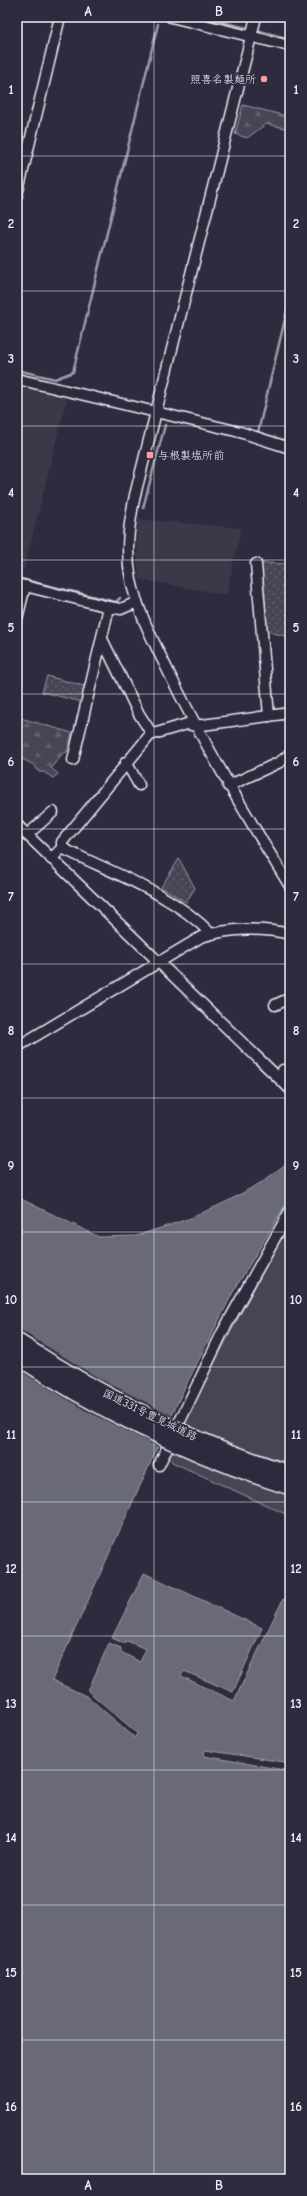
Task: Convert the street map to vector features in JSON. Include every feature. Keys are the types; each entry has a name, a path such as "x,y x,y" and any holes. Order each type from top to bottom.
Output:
{"highway":[{"name":"国道331号豊見城道路","path":"17,1341 131,1408 220,1448 290,1473"},
{"name":"国道331号豊見城道路","path":"17,1357 71,1390 168,1440 219,1461 290,1487"}],"street":[{"path":"17,195 60,17"},
{"path":"171,17 290,46"},
{"path":"256,17 135,495 127,538 131,580 137,602 149,633 195,726 228,786 290,886"},
{"path":"17,378 240,432 290,448"},
{"path":"256,564 269,716"},
{"path":"17,619 21,585 121,609 137,602"},
{"path":"73,760 109,607"},
{"path":"102,639 139,714 152,734"},
{"path":"51,859 62,848 62,842 126,762 146,738 152,734 187,724 195,726 290,712"},
{"path":"228,786 280,762 290,754"},
{"path":"126,762 139,785"},
{"path":"27,835 53,812"},
{"path":"17,825 290,1089"},
{"path":"62,848 168,901 195,918 211,934"},
{"path":"17,1047 201,937 211,934 245,930 290,934"},
{"path":"275,1005 286,1000 290,1001"},
{"path":"159,1465 222,1333 290,1211"}],"shaded area":[{"path":"17,386 67,398 22,578 17,577"},
{"path":"137,519 241,528 226,595 139,579 137,556"}],"green space":[{"path":"243,105 290,117 290,129 266,124 247,138 235,134"},
{"path":"261,563 290,564 290,637 264,631"},
{"path":"47,676 84,686 85,693 82,702 42,692"},
{"path":"17,717 72,733 67,752 62,754 51,768 58,774 53,778 44,772 39,772 34,765 17,756"},
{"path":"179,859 195,888 186,902 161,887"},
{"path":"290,1226 290,1516 172,1462 169,1455 202,1386 284,1232"}],"water":[{"path":"290,1161 290,1197 232,1294 182,1393 52,1680 88,1697 135,1738 137,1733 88,1691 109,1643 121,1648 121,1652 140,1662 146,1649 127,1641 123,1643 112,1638 144,1573 262,1628 233,1692 184,1671 181,1676 234,1701 283,1599 290,1602 290,1763 205,1750 204,1756 290,1771 290,2179 17,2179 17,1197 99,1237 136,1236 191,1218 230,1200 262,1182"}],"pier":[{"path":"17,1328 98,1378 173,1416 159,1447 85,1410 17,1369"}],"waterway":[{"path":"202,17 251,29"},
{"path":"17,370 55,379 73,372 158,24"},
{"path":"256,30 290,39"},
{"path":"258,432 290,298"},
{"path":"143,508 165,425"},
{"path":"17,578 116,602 120,598"}],"place":[{"name":"照喜名製麺所","path":"264,79"},
{"name":"与根製塩所前","path":"150,455"}]}
